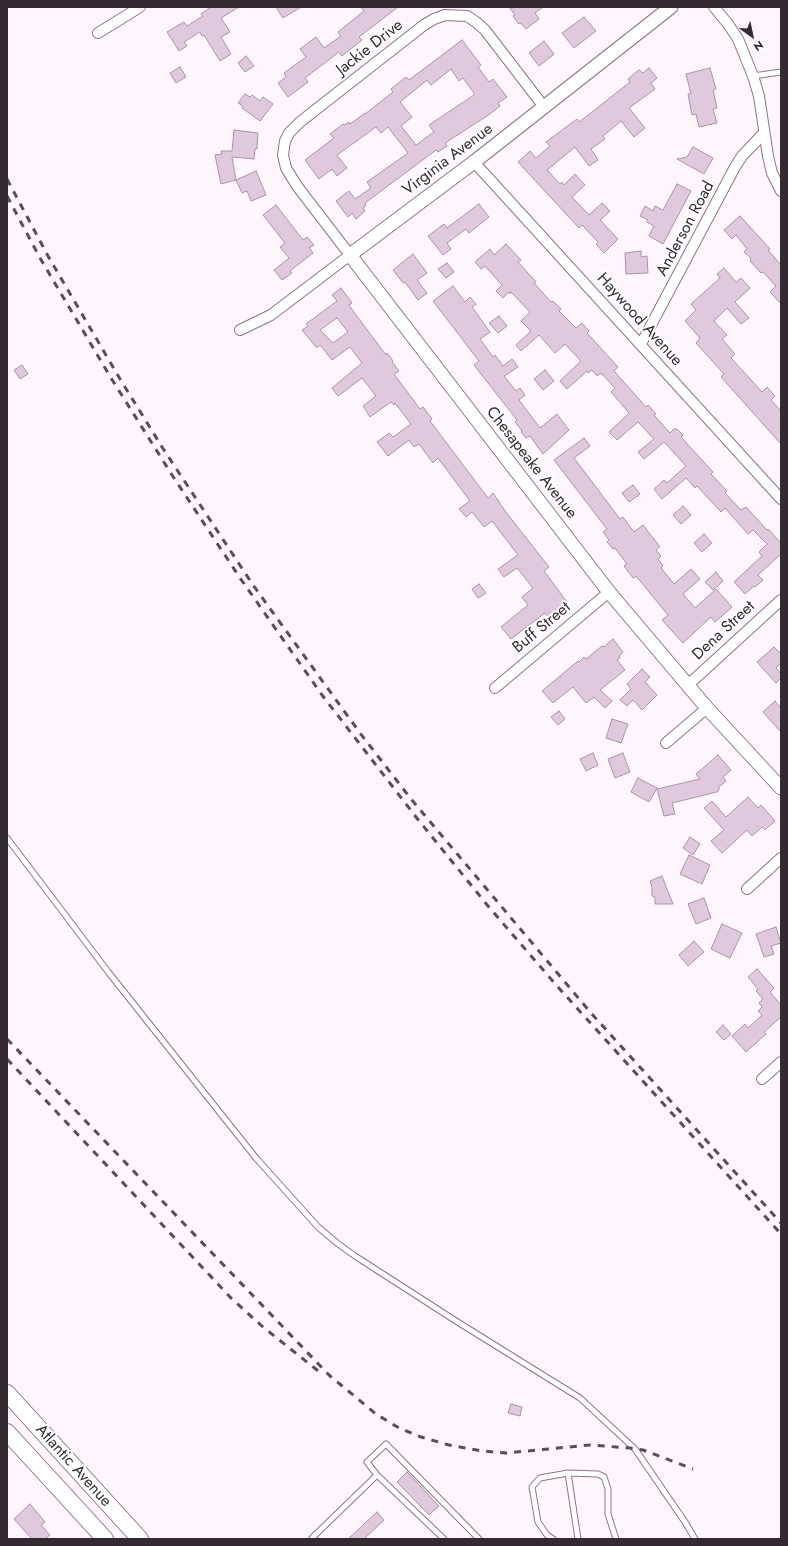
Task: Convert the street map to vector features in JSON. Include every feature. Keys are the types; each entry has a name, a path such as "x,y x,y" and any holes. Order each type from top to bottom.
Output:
{"main road":[{"name":"Atlantic Avenue","path":"7,1393 140,1539"},
{"name":"Atlantic Avenue","path":"7,1432 105,1539"}],"street":[{"path":"98,33 140,7"},
{"name":"Virginia Avenue","path":"240,330 271,315 474,162 671,7"},
{"path":"714,7 738,39 754,76 759,96 764,133 772,173 781,191"},
{"name":"Jackie Drive","path":"285,142 289,133 306,117 424,25 445,15 467,16 485,30 544,107"},
{"name":"Anderson Road","path":"640,344 742,156 764,133"},
{"name":"Chesapeake Avenue","path":"285,142 283,154 286,168 297,186 609,592 707,708 781,788"},
{"name":"Haywood Avenue","path":"474,162 781,499"},
{"name":"Buff Street","path":"495,688 609,592"},
{"name":"Dena Street","path":"688,685 781,600"},
{"path":"666,743 707,708"},
{"path":"747,889 781,858"},
{"path":"762,1079 781,1062"}],"lane":[{"path":"754,76 781,72"},
{"path":"7,838 109,973 256,1158 318,1227 355,1256 580,1398 635,1449 695,1539"},
{"path":"444,1539 377,1475 367,1462 386,1444 480,1539"},
{"path":"568,1473 578,1539"},
{"path":"553,1539 547,1535 538,1522 532,1487 540,1478 568,1473 598,1474 604,1476 608,1489 608,1514 616,1539"},
{"path":"312,1538 377,1475"}],"building":[{"path":"211,7 239,7 221,18 230,32 221,37 231,54 220,61 204,35 202,36 200,32 184,42 187,46 179,51 167,32 184,22 187,26 203,16 201,14"},
{"path":"276,7 301,7 283,18"},
{"path":"361,7 398,7 359,37 362,40 342,56 339,52 305,78 308,82 288,97 278,83 286,77 284,73 306,57 300,49 316,37 324,48 341,36 338,32 364,11"},
{"path":"509,7 543,7 535,13 539,19 526,29 521,23 519,24"},
{"path":"584,17 596,31 574,48 562,33"},
{"path":"462,40 481,65 478,67 489,82 493,79 507,97 498,103 500,106 490,114 445,143 447,146 438,152 436,150 365,203 366,205 363,208 365,211 356,219 352,213 348,217 336,201 349,191 355,199 371,188 367,182 408,153 388,127 381,133 376,127 337,155 347,168 337,176 332,169 319,179 305,160 334,138 330,134 343,124 344,125 349,122 350,124 365,114 393,92 391,89 406,77 409,80","holes":["451,69 459,81 463,78 474,95 429,125 434,132 416,145 401,126 412,117 400,102 427,80 431,85"]},
{"path":"544,41 554,54 539,66 529,53"},
{"path":"246,56 254,66 245,72 238,63"},
{"path":"180,67 186,77 176,83 170,73"},
{"path":"649,68 657,78 651,83 655,89 629,108 645,128 634,137 621,121 603,136 605,139 591,149 598,160 589,166 575,147 547,170 560,184 562,182 564,185 575,174 585,185 572,197 589,215 602,203 610,211 600,220 618,239 604,253 596,244 598,242 582,225 579,228 518,162 530,151 536,158 550,146 546,142 577,119 579,122 587,116 630,82 628,79 639,70 643,73"},
{"path":"710,68 716,89 713,90 717,108 713,109 717,123 699,127 696,114 692,115 688,94 691,94 686,74"},
{"path":"245,94 250,97 252,95 260,101 263,97 273,104 260,121 242,108 243,106 238,103"},
{"path":"234,130 258,133 257,149 255,149 254,159 232,157 236,180 221,184 215,155 222,154 221,151 232,151"},
{"path":"693,147 713,158 704,174 677,159 687,157"},
{"path":"256,171 266,195 251,201 247,191 242,193 236,180"},
{"path":"677,184 691,191 663,244 649,236 654,226 647,222 648,220 640,216 645,206 653,211 655,206 663,210"},
{"path":"479,204 489,217 469,233 466,229 447,243 451,249 443,255 428,236 444,224 447,228"},
{"path":"276,205 303,240 307,237 314,245 309,248 313,253 290,271 292,273 282,280 274,270 289,258 280,247 285,243 263,215"},
{"path":"740,216 770,249 768,250 781,265 781,304 770,292 776,286 750,261 751,258 744,252 747,249 736,235 732,239 724,230"},
{"path":"506,244 521,260 518,262 536,282 534,283 551,302 553,301 561,309 559,311 576,328 582,323 589,331 587,333 618,367 614,371 646,407 648,405 656,414 654,415 670,433 674,429 677,429 683,435 681,437 713,472 711,474 727,491 725,493 741,510 746,507 781,543 781,554 758,575 763,580 755,587 754,586 745,594 734,582 762,556 759,552 767,544 753,530 748,534 725,508 721,512 697,486 695,488 686,478 662,499 654,489 664,480 667,483 686,466 664,442 644,459 638,452 654,439 638,422 617,440 609,432 629,413 611,392 615,388 601,373 597,376 592,370 588,373 587,371 567,389 560,381 581,361 565,344 555,353 539,335 521,351 516,345 531,331 521,321 530,312 511,292 503,298 496,291 502,285 485,266 481,269 475,262 490,249 494,255"},
{"path":"641,251 641,257 647,256 648,273 626,274 625,253"},
{"path":"413,254 427,273 417,280 427,293 418,300 405,282 403,283 393,270"},
{"path":"447,263 454,272 446,278 438,269"},
{"path":"724,268 736,282 741,278 750,288 735,302 749,318 741,324 727,308 714,321 727,335 722,339 735,354 731,358 762,392 767,387 775,396 771,400 781,411 781,444 721,377 724,374 696,343 700,338 685,321 696,310 691,304 720,278 717,274"},
{"path":"453,286 465,302 470,297 476,304 472,307 490,332 480,339 493,357 495,355 503,366 512,359 518,367 504,376 516,391 520,388 525,395 519,400 540,428 557,414 569,430 543,454 530,436 526,438 521,432 522,431 515,422 517,420 474,365 479,361 433,301"},
{"path":"341,288 352,303 349,305 356,315 386,355 387,353 393,361 392,362 399,371 394,374 420,409 423,407 432,419 430,421 488,498 493,493 505,511 549,567 544,571 567,602 548,616 545,613 511,639 501,627 528,605 522,597 533,588 517,568 504,577 498,569 518,555 492,521 484,527 472,512 466,517 459,509 470,501 438,458 433,463 419,444 414,447 409,440 388,456 377,442 389,433 393,437 411,424 395,403 394,405 391,402 370,417 363,406 376,396 362,378 338,396 332,388 362,363 350,347 332,360 320,345 317,348 302,330 308,326 306,324 337,301 332,295","holes":["337,318 348,332 333,343 320,330"]},
{"path":"499,316 507,326 498,333 489,323"},
{"path":"22,365 28,374 20,379 14,370"},
{"path":"545,370 554,381 543,390 534,379"},
{"path":"584,438 590,446 574,458 620,519 623,517 634,532 643,525 660,547 656,550 661,556 658,559 663,566 661,568 674,584 691,569 700,579 683,594 695,608 716,589 732,607 715,622 711,617 683,643 662,620 668,615 636,576 633,578 624,566 627,564 615,548 613,549 607,542 609,540 603,532 607,529 554,460"},
{"path":"633,485 640,494 629,502 622,493"},
{"path":"683,506 691,515 681,524 673,515"},
{"path":"704,534 712,543 702,552 694,543"},
{"path":"716,572 723,581 713,590 705,582"},
{"path":"479,584 486,593 478,598 472,589"},
{"path":"613,639 623,652 617,660 625,670 600,690 612,701 605,708 594,697 586,703 573,687 553,703 542,691 578,661 579,662 584,657 586,659"},
{"path":"774,647 781,654 781,663 776,668 781,674 781,678 776,683 757,662"},
{"path":"642,669 650,677 645,682 657,695 642,710 633,700 627,706 620,700 631,689 627,684"},
{"path":"775,701 781,708 781,732 763,712"},
{"path":"559,711 565,719 558,725 551,717"},
{"path":"612,719 628,724 621,743 606,738"},
{"path":"593,753 598,765 586,771 580,759"},
{"path":"623,753 630,772 615,778 608,759"},
{"path":"718,755 731,770 723,777 726,781 719,787 719,790 717,792 672,803 675,814 664,816 657,789 700,779 696,774"},
{"path":"638,778 657,788 649,802 631,792"},
{"path":"748,797 758,808 761,805 775,821 765,830 762,827 752,836 747,830 722,853 711,841 724,830 704,808 712,801 726,817"},
{"path":"690,837 700,844 693,855 683,848"},
{"path":"689,855 710,865 702,884 680,874"},
{"path":"662,876 673,904 655,904 655,897 652,896 650,881"},
{"path":"704,898 711,918 696,924 688,904"},
{"path":"722,924 742,933 730,958 711,949"},
{"path":"776,927 781,943 771,946 774,954 764,957 756,934"},
{"path":"694,941 704,952 688,966 679,955"},
{"path":"757,969 774,988 770,992 781,1005 781,1017 764,1032 766,1034 746,1052 732,1036 745,1024 748,1028 762,1015 758,1011 762,1007 759,1003 763,999 756,991 758,989 748,977"},
{"path":"723,1025 731,1034 724,1040 716,1032"},
{"path":"511,1404 522,1407 520,1416 508,1413"},
{"path":"407,1472 439,1506 429,1515 397,1482"},
{"path":"30,1504 45,1522 41,1525 50,1535 45,1539 32,1539 14,1519"},
{"path":"377,1512 384,1520 364,1539 348,1539"}],"railway":[{"path":"7,179 48,256 120,379 162,447 253,585 360,733 411,799 591,1013 781,1223"},
{"path":"7,196 40,258 111,378 172,475 240,578 322,695 416,817 488,906 557,986 781,1234"},
{"path":"7,1039 329,1375 376,1414 399,1428 421,1437 449,1445 482,1451 506,1453 590,1445 630,1448 643,1450 693,1469"},
{"path":"7,1059 231,1298 263,1327 322,1374"}]}
